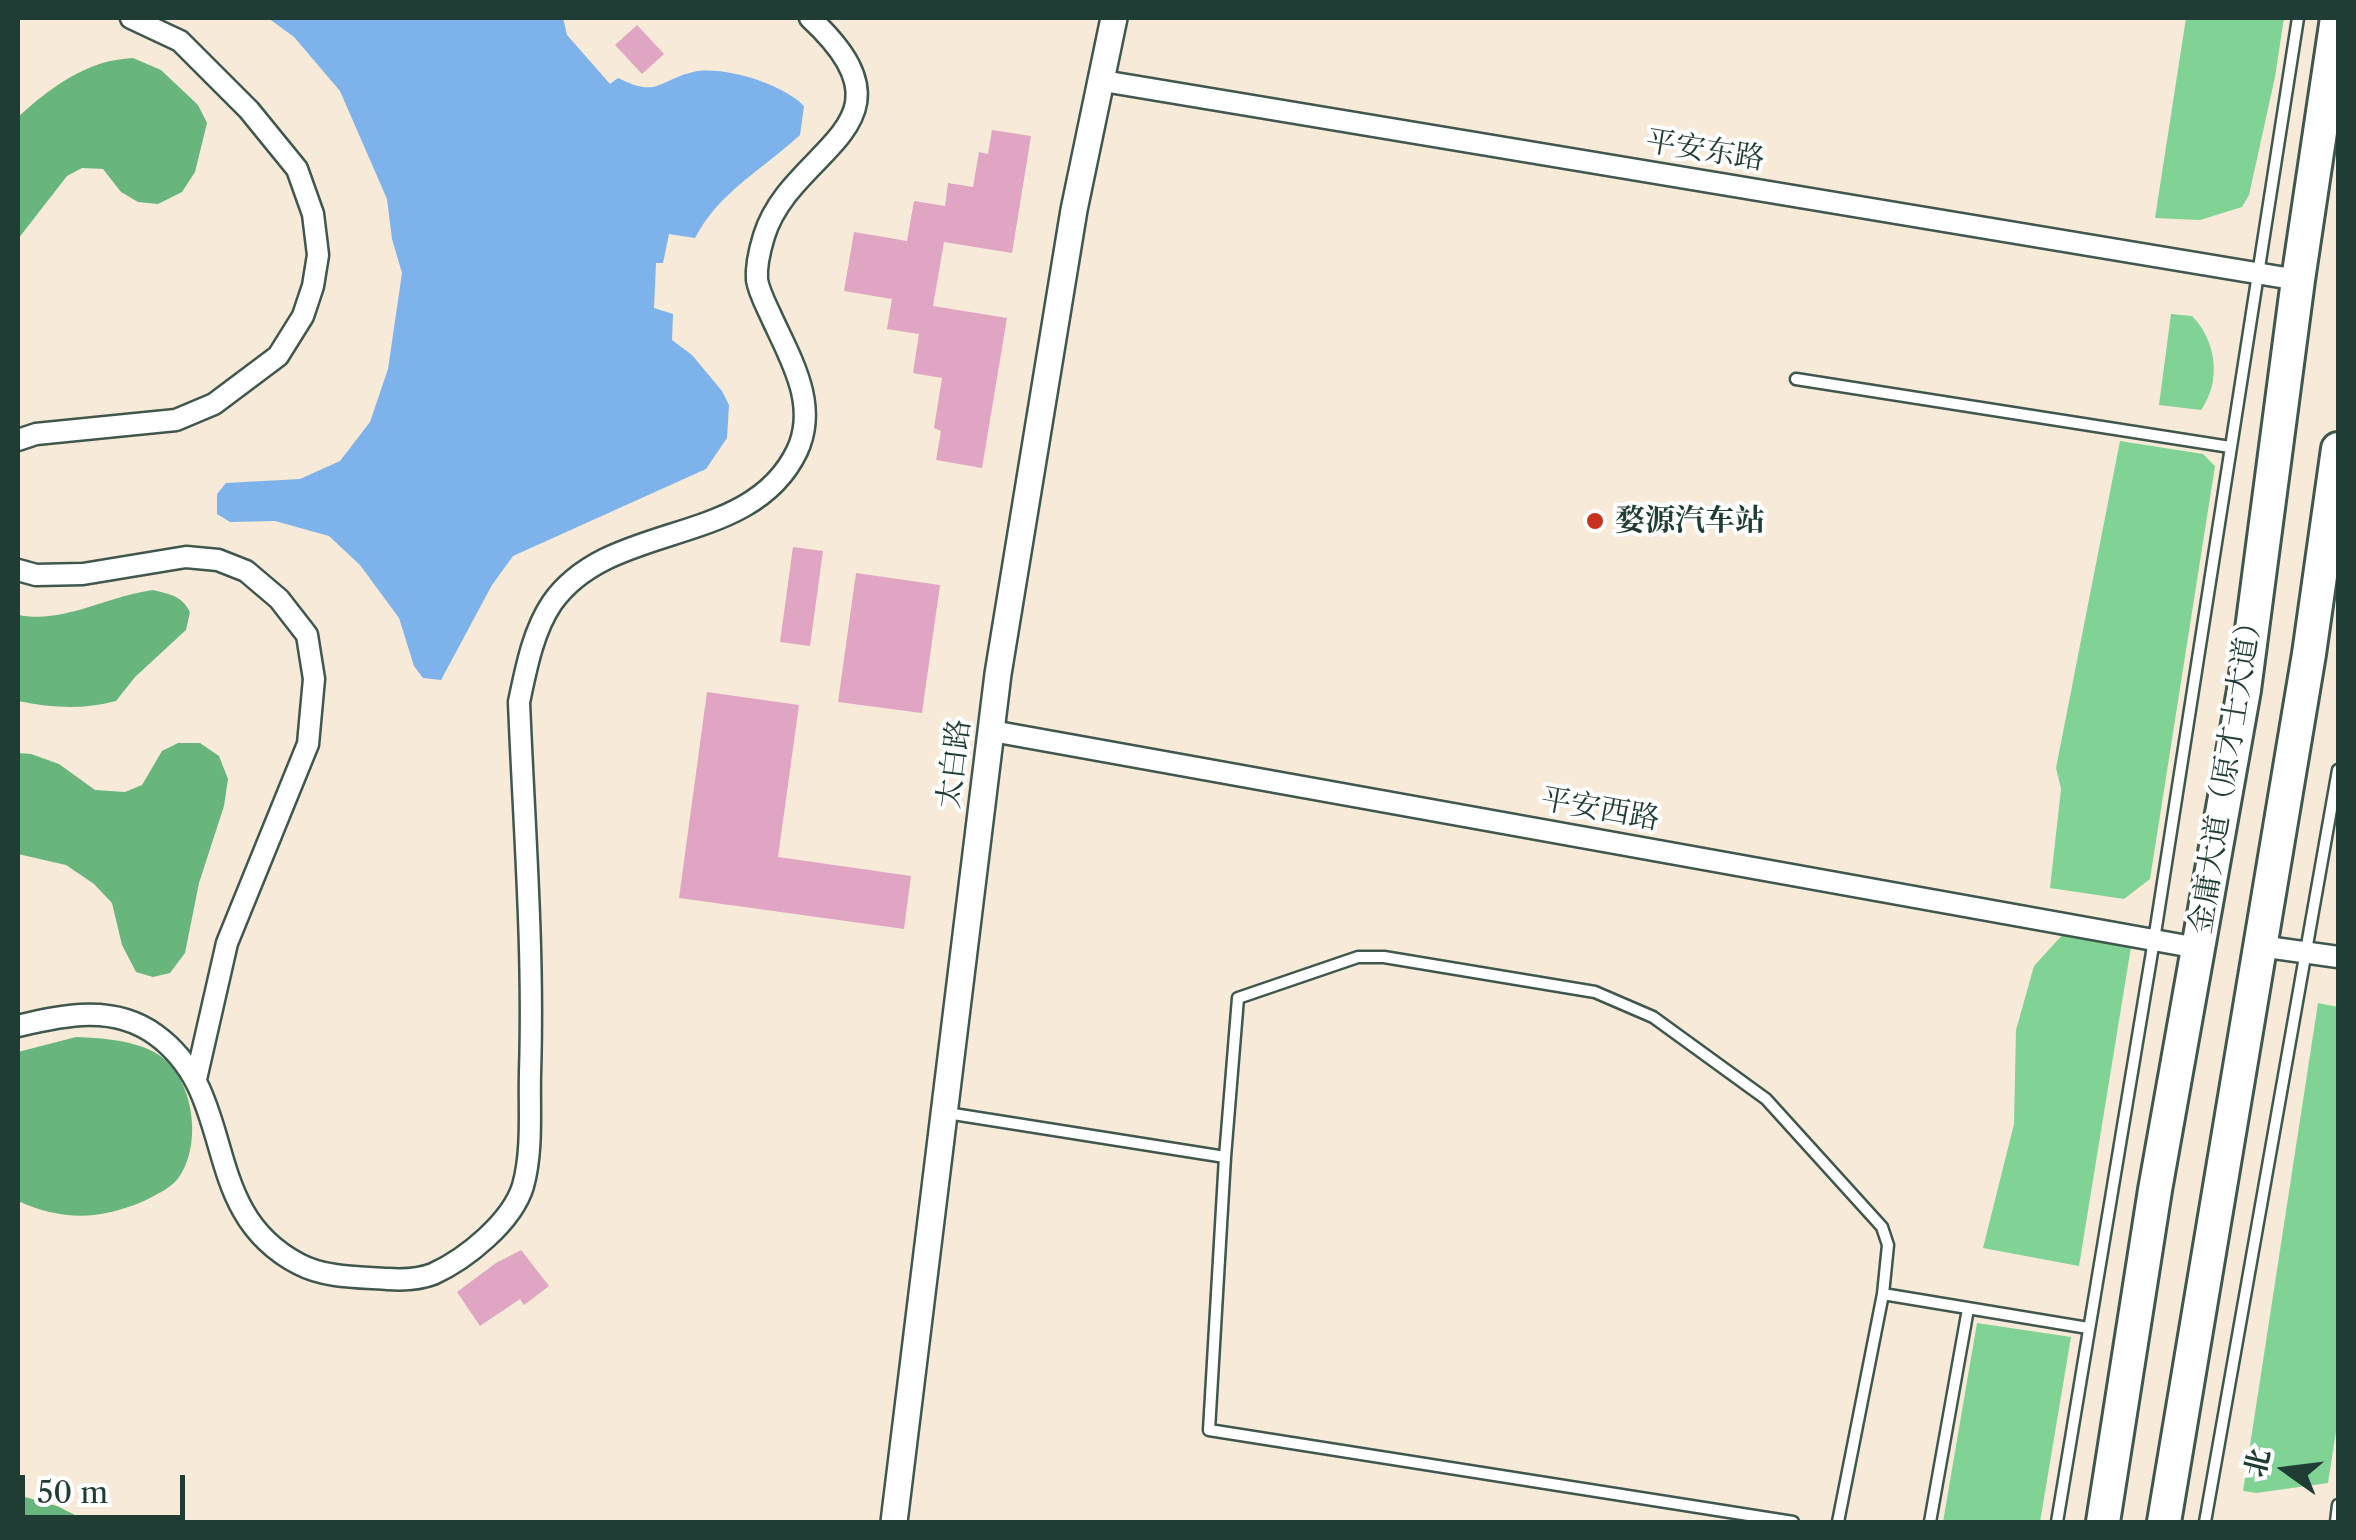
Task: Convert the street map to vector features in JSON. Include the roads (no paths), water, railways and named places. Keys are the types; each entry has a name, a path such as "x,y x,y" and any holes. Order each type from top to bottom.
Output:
{"main road":[{"name":"金庸大道（原才士大道）","path":"2102,1522 2152,1209 2244,690 2336,18"},
{"name":"金庸大道（原才士大道）","path":"2164,1522 2337,470"}],"street":[{"path":"18,440 36,434 176,420 214,404 278,356 303,316 314,286 318,255 313,214 298,170 248,110 180,41 131,18"},
{"path":"18,1026 61,1016 93,1014 124,1018 171,1046 196,1079 243,1215 264,1239 300,1265 353,1276 401,1280 430,1275 456,1260 511,1210 522,1188 527,1160 533,996 519,702 528,660 552,603 577,576 606,558 727,515 757,500 797,452 803,430 802,383 757,281 764,233 781,203 836,141 855,111 849,60 810,18"},
{"name":"太白路","path":"894,1522 992,731 1074,210 1114,18"},
{"name":"平安东路","path":"1103,81 2298,280"},
{"path":"18,570 36,575 82,574 186,557 218,560 246,571 279,599 307,635 314,679 308,744 227,943 196,1079"},
{"name":"平安西路","path":"992,731 2198,948"},
{"path":"2260,946 2338,957"}],"lane":[{"path":"2057,1522 2154,940 2298,18"},
{"path":"1796,379 2230,447"},
{"path":"2206,1522 2338,770"},
{"path":"1793,1522 1209,1430 1238,998 1358,957 1595,992 1653,1016 1766,1099 1882,1227 1888,1244 1883,1294 1838,1522"},
{"path":"946,1112 1225,1158"},
{"path":"1883,1294 2088,1328"},
{"path":"1930,1522 1968,1308"},
{"path":"2336,1522 2338,1505"}],"water":[{"path":"268,18 563,18 567,35 610,84 618,78 650,87 693,72 720,71 768,84 804,106 800,135 729,194 695,238 669,234 663,263 656,263 654,308 673,314 672,340 692,355 722,391 729,405 727,438 706,469 513,556 492,585 441,680 423,678 414,666 399,618 360,565 329,536 275,521 230,522 217,514 217,494 226,483 300,479 340,461 370,422 388,369 402,273 392,239 387,199 340,91 294,37"}],"place":[{"name":"婺源汽车站","path":"1595,521"}]}
